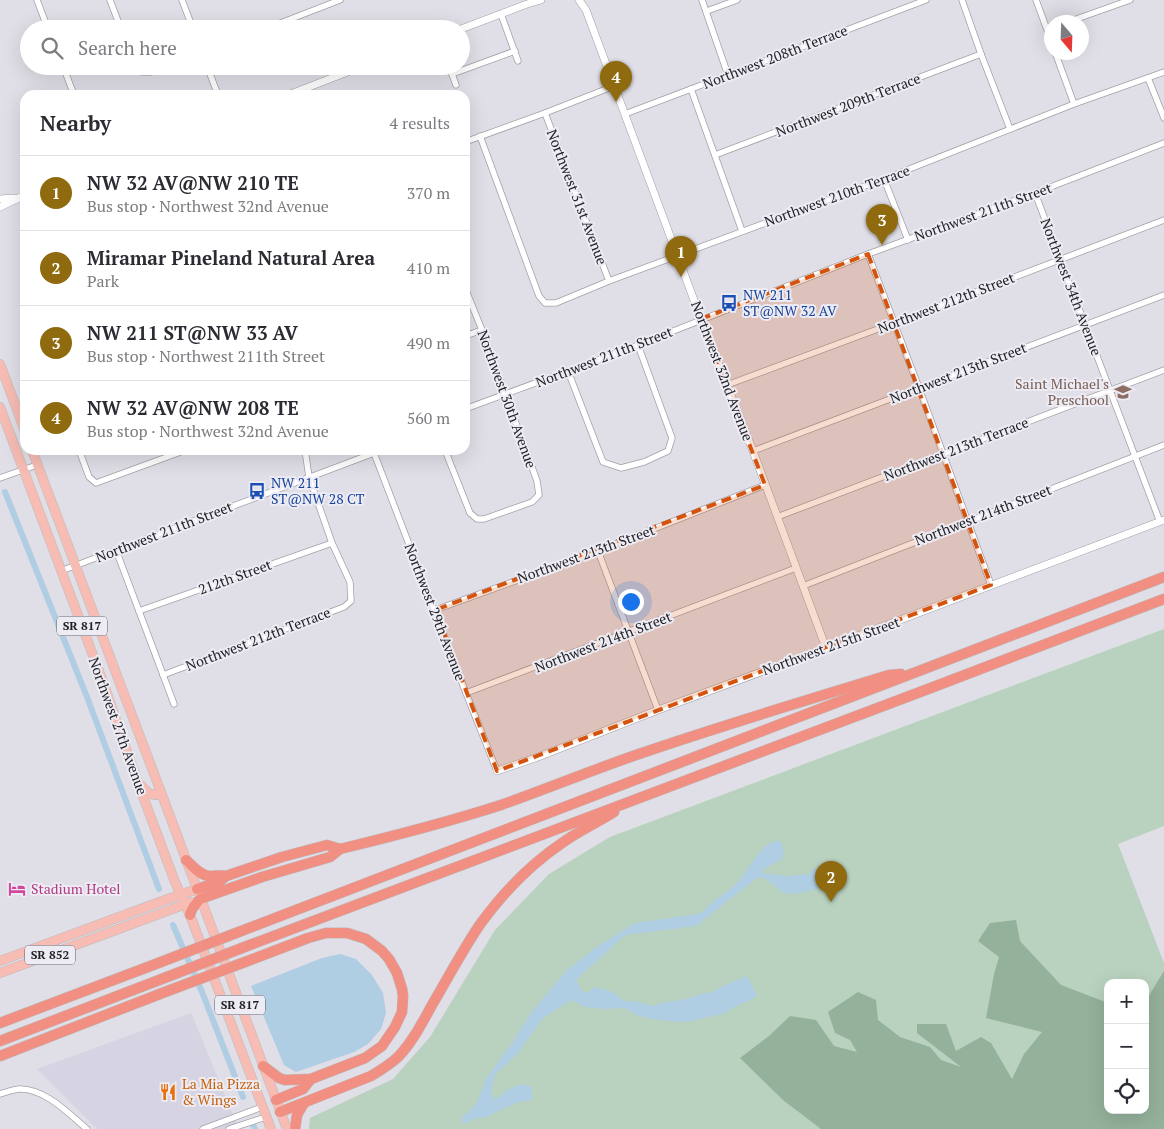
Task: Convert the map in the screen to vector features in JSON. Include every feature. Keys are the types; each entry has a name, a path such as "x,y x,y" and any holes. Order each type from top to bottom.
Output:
{"highway":[{"path":"0,1023 1164,577"},
{"path":"0,1041 1164,598"},
{"path":"199,894 330,857 340,849 420,829 498,806 635,755 760,714 889,675 919,671"},
{"path":"280,1112 371,1076 397,1057 411,1041 465,948 494,906 520,878 561,843 636,799"},
{"path":"186,860 203,874 226,876 272,860 322,847 327,846 340,849"},
{"path":"190,915 199,894 226,876"},
{"path":"0,1056 308,938 326,933 347,933 366,939 382,951 394,966 400,981 403,1003 399,1019 382,1046 365,1058 311,1079 285,1080 279,1078 263,1066"},
{"path":"276,1100 303,1089 311,1079"},
{"path":"295,1129 297,1115 304,1103"}],"main road":[{"path":"0,364 20,418"},
{"name":"Northwest 27th Avenue","path":"0,408 103,682 137,780 185,904"},
{"name":"Northwest 27th Avenue","path":"34,455 199,894"},
{"path":"112,662 111,668 103,682 115,685 123,691"},
{"path":"137,780 147,792 152,795 162,795"},
{"name":"SR 852","path":"0,961 180,895 199,894"},
{"name":"SR 852","path":"0,973 185,904 199,894"},
{"name":"SR 817","path":"199,894 287,1129"},
{"name":"SR 817","path":"185,904 271,1129"},
{"path":"262,1107 276,1100"},
{"path":"266,1116 280,1112"}],"street":[{"path":"37,0 45,20"},
{"path":"110,0 118,20"},
{"path":"182,0 190,20"},
{"path":"288,20 340,0"},
{"path":"470,26 536,0"},
{"path":"527,4 541,0"},
{"name":"Northwest 32nd Avenue","path":"579,0 586,10 826,648"},
{"name":"Northwest 32nd Avenue","path":"586,0 586,10"},
{"path":"702,0 728,75"},
{"path":"707,11 737,0"},
{"name":"Northwest 208th Terrace","path":"624,114 926,0"},
{"path":"962,0 1010,129"},
{"path":"1036,0 1044,18"},
{"path":"1088,15 1130,0"},
{"path":"501,14 518,61"},
{"path":"470,67 515,51"},
{"name":"Northwest 209th Terrace","path":"715,155 981,54"},
{"path":"1058,60 1074,104"},
{"name":"Northwest 210th Terrace","path":"480,136 539,296 546,303 556,303 609,281 884,179 1074,104 1164,72"},
{"path":"66,75 72,90"},
{"path":"210,75 216,90"},
{"path":"301,90 340,75"},
{"path":"452,75 456,85"},
{"path":"1148,78 1164,118"},
{"path":"470,140 614,86"},
{"path":"691,89 742,231"},
{"name":"Northwest 31st Avenue","path":"545,113 609,281"},
{"name":"Northwest 211th Street","path":"470,407 638,345 868,254 1035,193 1164,143"},
{"path":"884,179 908,240"},
{"name":"Northwest 34th Avenue","path":"1035,193 1134,456 1162,521"},
{"path":"0,199 20,196"},
{"path":"0,208 20,197"},
{"name":"Northwest 212th Street","path":"727,385 1164,220"},
{"path":"868,254 991,585"},
{"name":"Northwest 213th Street","path":"753,452 1164,295"},
{"name":"Northwest 30th Avenue","path":"448,455 470,513 477,519 484,519 532,502 539,495 537,481 470,300"},
{"path":"470,334 482,330"},
{"path":"568,371 603,462 621,468 644,462 668,451 672,438 638,345"},
{"name":"Northwest 213th Terrace","path":"777,517 1164,370"},
{"name":"Northwest 214th Street","path":"803,586 1164,445"},
{"path":"81,455 89,477 96,484 173,455"},
{"path":"306,455 309,477 332,543"},
{"name":"Northwest 211th Street","path":"61,570 366,455"},
{"name":"Northwest 29th Avenue","path":"377,455 497,771"},
{"path":"0,478 38,465"},
{"name":"Northwest 213th Street","path":"435,610 598,551 765,485"},
{"name":"Northwest 215th Street","path":"497,771 1162,521"},
{"name":"Northwest 212th Terrace","path":"163,675 344,607 351,600 350,582 332,543"},
{"name":"212th Street","path":"139,611 332,543"},
{"path":"116,550 174,704"},
{"path":"598,551 658,710"},
{"name":"Northwest 214th Street","path":"466,693 796,568"},
{"path":"0,1094 20,1089 33,1092 50,1099 87,1129"},
{"path":"203,1129 262,1107"},
{"path":"229,1129 266,1116"}],"highlighted area":[{"path":"868,254 991,585 497,771 435,610 765,485 701,319"}],"shaded area":[{"path":"191,1013 239,1129 97,1129 37,1069"}],"green space":[{"path":"1164,629 1164,826 1118,844 1164,963 1164,1129 309,1129 310,1118 393,1079 430,1037 495,930 549,874 610,837"},
{"path":"1016,920 1020,941 1061,985 1104,1001 1104,1114 1149,1114 1149,995 1164,971 1164,1129 821,1129 783,1100 740,1058 769,1036 790,1016 816,1020 834,1046 857,1052 850,1040 835,1033 828,1012 858,992 876,1000 878,1020 900,1037 930,1047 941,1060 961,1067 917,1033 917,1024 946,1024 956,1051 981,1037 991,1043 1012,1079 1024,1054 1042,1032 986,1018 999,957 978,941 990,923"}],"water":[{"path":"776,841 781,842 784,851 782,859 762,870 764,874 788,876 810,874 814,868 825,879 822,887 790,894 782,892 769,881 758,877 696,926 625,935 576,980 582,991 587,993 595,987 611,992 625,1001 654,1006 711,993 747,976 757,995 723,1014 685,1022 657,1020 636,1015 625,1008 604,1009 585,1007 572,1000 544,1017 516,1055 495,1074 491,1090 494,1100 517,1085 522,1084 532,1088 532,1100 518,1102 487,1117 477,1118 464,1124 461,1118 477,1102 486,1079 531,1013 566,971 594,949 635,923 698,914 705,910 738,882 765,846"},
{"path":"340,954 356,959 372,975 383,993 386,1013 381,1029 368,1044 354,1052 296,1072 284,1065 251,986 322,958"}],"waterway":[{"path":"5,492 87,697 159,889"},
{"path":"173,925 202,992 243,1097"},
{"path":"253,1125 255,1129"}],"place":[{"name":"NW 32 AV@NW 208 TE","path":"616,102"},
{"name":"NW 211 ST@NW 33 AV","path":"882,245"},
{"name":"NW 32 AV@NW 210 TE","path":"681,277"},
{"name":"NW 211 ST@NW 32 AV","path":"729,303"},
{"name":"Saint Michael's Preschool","path":"1123,392"},
{"name":"NW 211 ST@NW 28 CT","path":"257,491"},
{"name":"Stadium Hotel","path":"17,889"},
{"name":"Miramar Pineland Natural Area","path":"831,902"},
{"name":"La Mia Pizza & Wings","path":"168,1092"}]}
